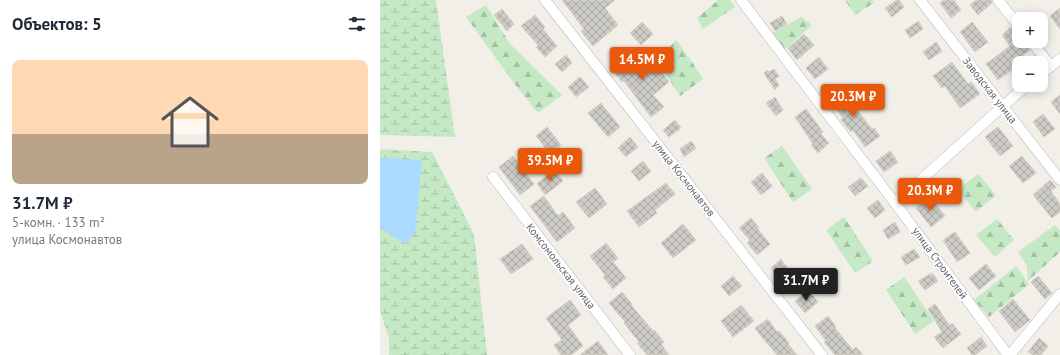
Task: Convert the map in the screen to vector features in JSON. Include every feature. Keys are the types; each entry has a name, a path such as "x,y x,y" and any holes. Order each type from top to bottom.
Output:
{"street":[{"name":"улица Космонавтов","path":"546,0 822,355"},
{"name":"улица Строителей","path":"741,0 1009,355"},
{"name":"Заводская улица","path":"920,0 1060,180"},
{"path":"998,0 1012,17"},
{"path":"1037,48 1051,66"},
{"path":"1048,68 1060,59"},
{"path":"895,203 1020,92"},
{"name":"Комсомольская улица","path":"493,177 630,355"},
{"path":"1009,355 1060,294"}],"green space":[{"path":"380,0 436,0 455,137 380,135"},
{"path":"718,0 730,0 735,7 703,29 697,18"},
{"path":"845,0 872,0 874,3 855,15"},
{"path":"486,5 510,44 562,95 538,113 466,17"},
{"path":"801,17 812,25 784,50 771,34"},
{"path":"676,40 703,79 680,96 657,61"},
{"path":"782,146 812,189 793,202 764,158"},
{"path":"380,149 432,152 474,234 487,355 389,355 389,339 380,310"},
{"path":"978,174 996,195 976,212 957,190"},
{"path":"844,217 873,261 855,273 826,230"},
{"path":"997,219 1014,240 995,257 976,235"},
{"path":"1055,225 1060,231 1060,252 1028,281 1027,266 1018,252"},
{"path":"1016,266 1029,284 989,317 974,300"},
{"path":"904,277 934,321 915,334 886,290"}],"water":[{"path":"380,158 422,160 415,233 406,244 380,228"}],"building":[{"path":"562,0 615,0 605,8 618,25 593,46 581,31 584,29"},
{"path":"899,0 904,7 892,17 885,8"},
{"path":"944,0 954,0 961,10 951,18 940,3"},
{"path":"976,0 992,0 992,3 978,15 970,5"},
{"path":"1060,8 1060,29 1050,16"},
{"path":"502,9 514,24 507,31 494,15"},
{"path":"535,15 545,27 543,29 557,46 545,57 536,47 538,45 521,26"},
{"path":"782,16 787,24 775,31 770,23"},
{"path":"919,21 923,29 910,38 905,30"},
{"path":"642,22 653,34 641,45 630,33"},
{"path":"972,22 988,42 975,52 960,32"},
{"path":"1011,27 1012,48 1028,48 1030,50 1022,56 1012,56 1012,70 998,80 986,64 1010,46 1002,35"},
{"path":"804,34 814,45 797,60 788,48"},
{"path":"936,42 942,51 929,60 923,52"},
{"path":"636,50 653,72 658,68 669,82 653,95 664,107 651,117 624,81 622,82 612,69"},
{"path":"566,55 572,63 562,72 555,64"},
{"path":"819,57 828,69 815,79 806,68"},
{"path":"952,62 968,84 971,82 980,94 960,108 945,86 942,88 933,76"},
{"path":"774,69 779,76 775,79 779,85 775,90 764,73 767,70 769,72"},
{"path":"580,77 589,87 576,97 568,87"},
{"path":"839,87 872,129 874,128 880,136 865,147 853,130 851,132 841,120 843,118 827,97"},
{"path":"1060,95 1060,114 1051,102"},
{"path":"775,97 783,110 776,116 766,103"},
{"path":"601,103 620,127 608,137 588,113"},
{"path":"806,109 823,132 821,134 829,143 818,153 811,145 813,144 795,117"},
{"path":"1043,114 1055,129 1044,137 1033,122"},
{"path":"675,120 681,128 669,137 663,130"},
{"path":"547,127 561,145 550,154 536,136"},
{"path":"998,127 1013,146 1000,156 985,137"},
{"path":"630,137 638,147 626,157 618,148"},
{"path":"691,141 696,148 684,157 680,149"},
{"path":"890,151 898,162 884,172 876,161"},
{"path":"513,156 534,184 520,195 499,167"},
{"path":"1022,156 1036,173 1023,183 1009,166"},
{"path":"643,161 651,171 639,181 631,171"},
{"path":"555,170 563,181 545,195 537,183"},
{"path":"762,173 772,186 761,195 751,182"},
{"path":"861,178 868,186 855,196 848,187"},
{"path":"1050,180 1056,187 1051,191 1060,204 1060,212 1052,218 1033,195"},
{"path":"666,183 675,194 655,210 657,213 639,227 627,211"},
{"path":"595,188 607,204 589,218 576,202"},
{"path":"544,196 558,216 563,212 575,228 557,242 530,206"},
{"path":"930,197 945,216 931,227 916,208"},
{"path":"878,200 885,210 875,218 867,208"},
{"path":"751,218 770,244 757,255 747,243 750,240 739,228"},
{"path":"895,222 900,232 888,239 883,230"},
{"path":"683,224 696,240 673,258 661,243"},
{"path":"955,232 970,253 957,262 943,240"},
{"path":"606,243 618,258 613,262 626,278 613,289 603,277 605,275 590,256"},
{"path":"522,244 533,259 511,274 500,259"},
{"path":"914,249 920,257 906,265 901,257"},
{"path":"781,259 788,269 778,278 771,268"},
{"path":"986,264 996,276 979,290 969,278"},
{"path":"932,273 938,281 925,290 918,281"},
{"path":"733,276 742,286 729,296 721,286"},
{"path":"1038,276 1052,293 1045,299 1031,282"},
{"path":"808,290 818,302 805,313 795,301"},
{"path":"622,292 632,304 631,305 664,342 661,344 669,355 647,355 637,343 639,342 609,303"},
{"path":"1013,299 1030,320 1015,332 999,311"},
{"path":"570,300 581,315 568,325 583,346 571,355 561,355 554,345 562,340 546,318"},
{"path":"935,304 950,326 952,323 961,334 943,348 934,337 942,332 928,309"},
{"path":"741,305 754,321 733,337 721,321"},
{"path":"828,316 836,327 835,328 853,350 856,347 863,355 835,355 824,342 826,341 815,326"},
{"path":"768,319 777,332 779,331 789,343 788,344 797,355 777,355 760,335 755,328"},
{"path":"981,337 987,346 975,355 972,355 967,348"},
{"path":"1039,338 1048,346 1041,355 1033,355 1028,352"},
{"path":"598,341 608,355 580,355"}]}
